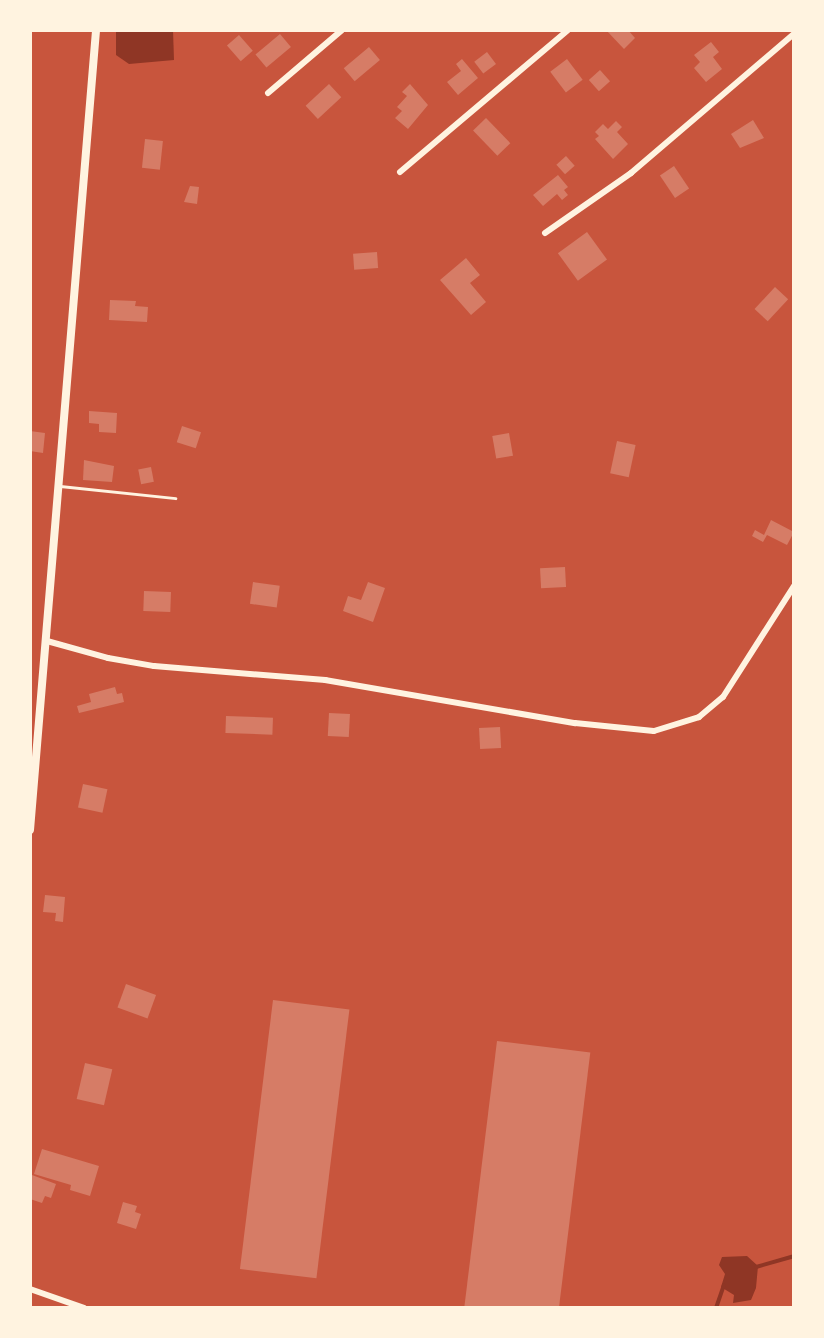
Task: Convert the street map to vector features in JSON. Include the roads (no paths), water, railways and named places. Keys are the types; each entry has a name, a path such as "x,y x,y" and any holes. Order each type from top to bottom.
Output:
{"street":[{"path":"30,830 96,30"},
{"path":"268,93 342,30"},
{"path":"400,172 568,30"},
{"path":"545,233 631,173 794,34"},
{"path":"47,641 108,658 154,666 325,680 575,723 654,731 699,717 723,697 794,586"},
{"path":"30,1289 84,1308"}],"lane":[{"path":"60,486 175,498"}],"waterway":[{"path":"756,1267 794,1256"},
{"path":"716,1308 724,1285"}]}
